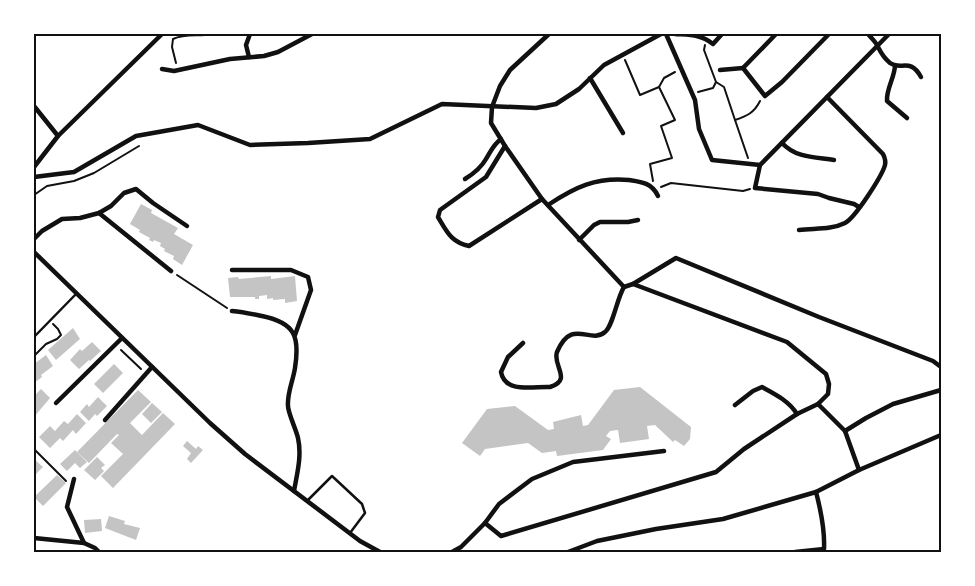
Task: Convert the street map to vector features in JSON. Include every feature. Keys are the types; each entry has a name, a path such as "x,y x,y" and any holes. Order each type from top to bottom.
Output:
{"street":[{"path":"34,167 58,136 162,34"},
{"path":"249,58 246,45 250,34"},
{"path":"162,69 174,71 230,59 249,58 278,52 312,34"},
{"path":"549,34 510,70 500,86 492,107 491,123 542,199 624,286"},
{"path":"34,176 74,172 136,136 198,125 250,145 308,143 370,139 442,104 536,108 556,104 579,88 604,65 661,34"},
{"path":"666,34 693,94 699,129 712,160 760,166"},
{"path":"675,34 706,38 713,44 722,34"},
{"path":"720,70 743,68 776,34"},
{"path":"743,68 764,95 782,82 830,34"},
{"path":"868,34 891,64 906,64 914,68 921,77"},
{"path":"859,207 818,194 755,188 760,166 889,34"},
{"path":"895,65 894,75 887,94 887,101 907,118"},
{"path":"590,78 623,133"},
{"path":"799,230 826,229 850,220 882,172 886,162 885,157 827,97"},
{"path":"34,106 58,136"},
{"path":"465,179 474,174 485,161 493,144 501,139"},
{"path":"782,143 788,150 796,154 834,160"},
{"path":"505,146 486,177 440,210 438,218 445,230 453,239 469,246 542,199"},
{"path":"548,205 582,185 609,179 643,182 655,189 658,196"},
{"path":"34,239 42,231 62,219 80,218 99,213 111,206 124,193 136,189 187,226"},
{"path":"99,213 171,270"},
{"path":"579,240 594,225 600,222 638,220"},
{"path":"34,252 210,423 245,454 350,533 380,552"},
{"path":"523,343 506,361 501,372 505,381 514,386 550,387 555,385 561,376 560,369 556,363 558,350 568,336 578,332 595,336 605,332 609,326 618,296 624,286 633,284 676,258 818,317 934,361 941,367"},
{"path":"232,270 291,270 308,277 311,290 294,335"},
{"path":"485,523 501,536 716,472 744,449 797,414 818,404 828,394 829,384 826,374 787,342 633,284"},
{"path":"232,311 279,320 289,326 294,335 296,351 295,369 287,408 298,439 300,456 294,491"},
{"path":"56,404 122,338"},
{"path":"105,420 152,367"},
{"path":"735,405 752,391 762,388 776,394 797,414"},
{"path":"845,431 893,404 941,390"},
{"path":"818,404 845,431 859,470"},
{"path":"568,552 597,541 656,529 723,519 816,492 859,470 941,435"},
{"path":"452,552 461,547 485,523 499,504 532,479 574,462 664,451"},
{"path":"74,479 67,507 84,543"},
{"path":"795,552 824,549 822,518 816,492"},
{"path":"34,538 84,543 99,552"}],"lane":[{"path":"34,337 77,293"},
{"path":"307,501 332,476 362,504 365,513 350,533"}],"path":[{"path":"179,70 174,60 173,39 181,35 204,36 212,34"},
{"path":"706,38 704,50 716,82 724,87 750,164"},
{"path":"622,55 640,95 659,87 664,78 682,69"},
{"path":"693,94 713,88 716,82"},
{"path":"659,87 675,120 661,126 672,158 650,164 655,189 671,183 743,190 755,188"},
{"path":"735,120 747,117 756,110 764,95"},
{"path":"171,270 232,311"},
{"path":"34,356 46,344 57,340 62,335 49,321"},
{"path":"116,345 146,374"},
{"path":"34,449 72,487"}],"building":[{"path":"141,204 152,210 151,213 178,228 174,234 193,245 182,265 173,259 174,256 164,251 165,249 160,246 161,243 149,240 150,238 130,224"},
{"path":"271,276 271,279 295,276 297,301 285,303 285,299 267,299 267,295 259,296 259,299 255,299 255,297 230,297 228,278 238,277 239,279"},
{"path":"73,328 80,339 56,360 48,350"},
{"path":"92,342 101,351 79,369 70,360 80,349 82,351"},
{"path":"46,355 53,366 34,383 34,364"},
{"path":"114,364 123,373 103,393 94,384"},
{"path":"640,387 691,427 690,439 684,446 675,440 673,442 655,425 647,426 649,439 620,443 618,430 610,431 606,436 611,439 603,450 557,456 556,451 542,453 528,443 485,449 480,456 462,443 487,409 515,406 548,430 554,429 553,422 581,415 583,426 588,425 614,390"},
{"path":"41,389 50,398 34,417 34,396"},
{"path":"138,390 151,402 130,423 142,435 163,413 175,424 113,488 101,476 123,454 111,443 119,435 117,434 89,463 77,452"},
{"path":"98,397 107,406 97,416 95,414 89,421 80,412 87,404 89,407"},
{"path":"152,403 162,412 151,423 142,414"},
{"path":"77,414 86,423 76,434 73,430 63,441 60,438 50,448 39,437 50,426 55,431 64,421 68,424"},
{"path":"187,441 196,449 198,446 203,450 191,463 187,459 191,453 183,446"},
{"path":"75,450 87,462 80,468 75,463 67,471 60,464"},
{"path":"97,457 105,465 101,468 104,471 95,480 84,470"},
{"path":"34,459 43,467 36,474 34,472"},
{"path":"57,475 66,483 43,506 34,497"},
{"path":"109,516 125,521 124,524 140,528 136,540 105,528"},
{"path":"101,519 102,531 85,533 84,520"}]}
